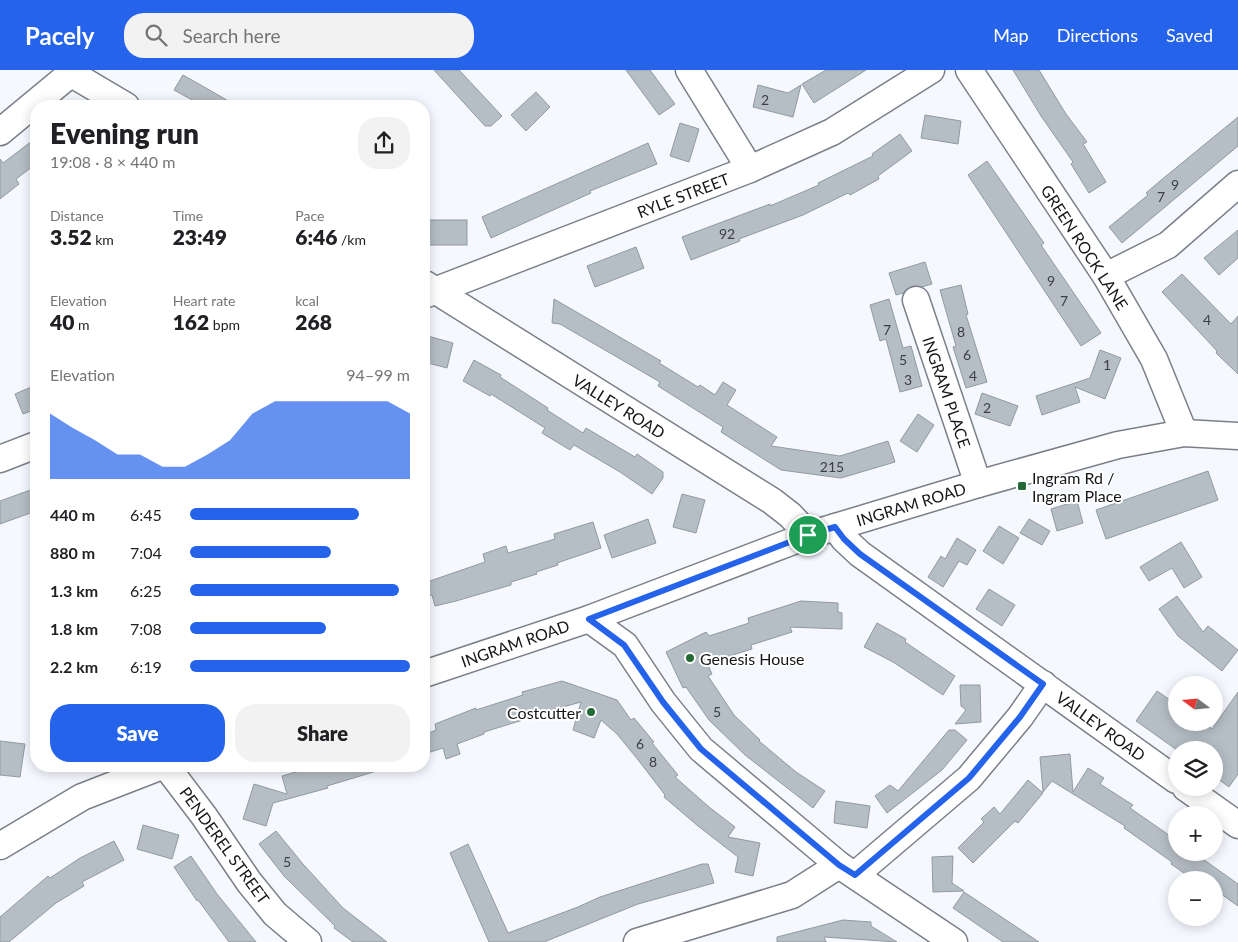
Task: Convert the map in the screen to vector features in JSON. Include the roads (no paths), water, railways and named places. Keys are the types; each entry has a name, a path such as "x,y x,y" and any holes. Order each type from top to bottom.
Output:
{"street":[{"path":"689,70 750,169"},
{"name":"RYLE STREET","path":"430,289 750,169 832,132 931,70"},
{"name":"GREEN ROCK LANE","path":"969,70 1106,276 1154,359 1184,433"},
{"path":"39,100 74,72 117,100"},
{"path":"0,132 30,108"},
{"path":"1106,276 1168,245 1238,184"},
{"name":"VALLEY ROAD","path":"430,291 772,502 790,515 808,535"},
{"name":"INGRAM PLACE","path":"916,300 978,484"},
{"name":"INGRAM ROAD","path":"430,672 589,619 808,535 978,484 1118,444 1184,433 1238,436"},
{"path":"0,460 30,448"},
{"name":"VALLEY ROAD","path":"835,527 844,539 860,554 1168,774"},
{"path":"589,619 624,645 663,702 701,749 847,870 954,942"},
{"path":"636,942 792,895 847,870 969,778 1020,717 1043,684"},
{"path":"1,842 82,797 147,772"},
{"name":"PENDEREL STREET","path":"171,772 204,816 249,882 275,914 308,942"},
{"path":"1197,796 1238,825"}],"place":[{"name":"Ingram Rd / Ingram Place","path":"1022,486"},
{"name":"Genesis House","path":"690,658"},
{"name":"Costcutter","path":"591,712"}]}
